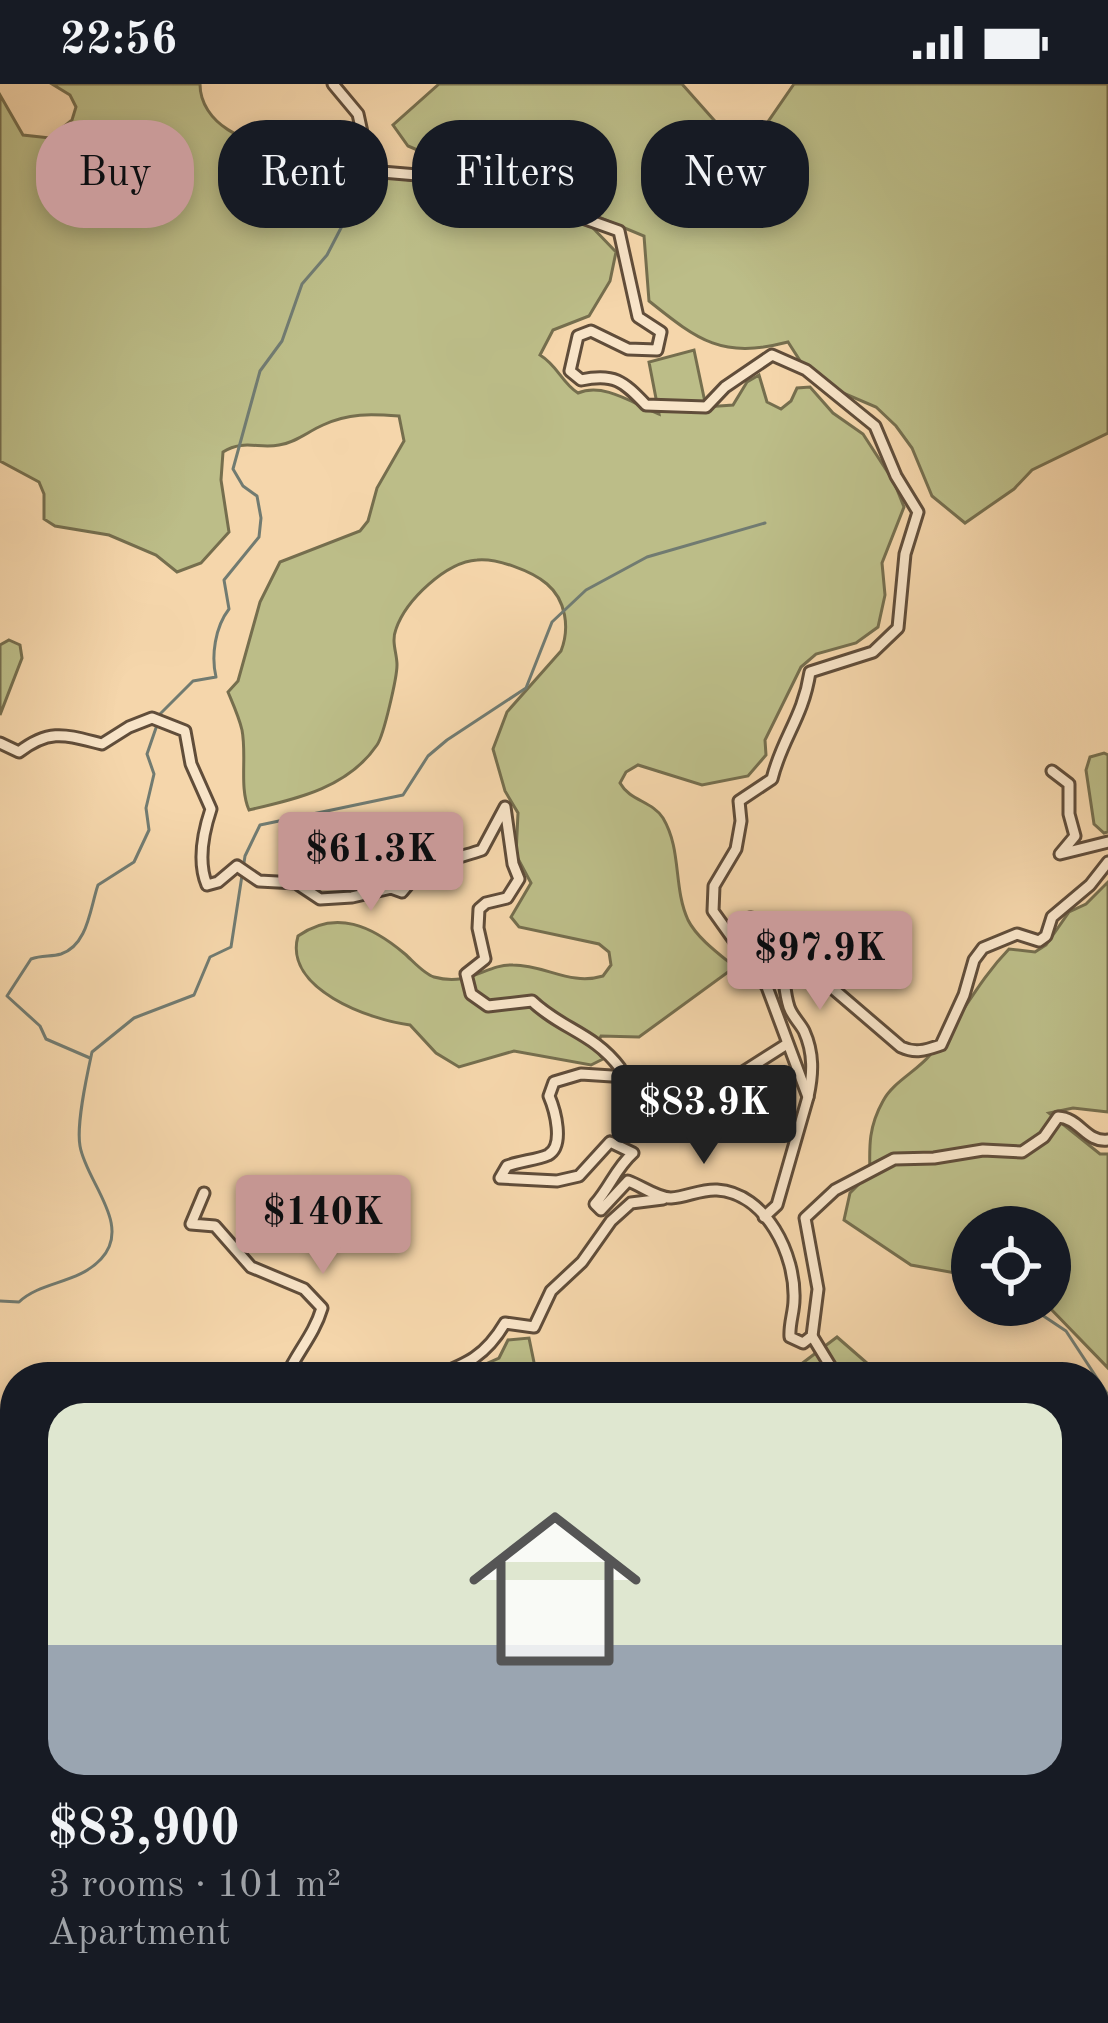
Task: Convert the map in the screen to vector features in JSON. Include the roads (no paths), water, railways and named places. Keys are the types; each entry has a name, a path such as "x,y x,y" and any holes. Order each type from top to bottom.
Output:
{"street":[{"path":"332,84 358,114 364,146 382,172 476,180 619,231 638,317 661,332 662,339 657,350 628,349 591,331 578,337 570,371 581,380 608,374 623,381 646,405 706,407 725,387 772,355 806,370 875,426 918,512 905,554 898,628 873,652 810,672 805,707 777,759 772,779 739,801 736,849 714,886 713,911 767,986 808,1097"},
{"path":"0,743 19,752 38,737 70,736 102,744 152,718 185,731 191,764 211,809 203,833 202,874 207,885 237,866 259,881 296,883 320,899 391,888 402,892 412,879 448,858 482,850 505,807 519,879 507,898 479,909 485,959 466,974 471,994 488,1006 532,1001 550,1018 580,1030 607,1051 620,1068 616,1076"},
{"path":"1052,771 1069,784 1075,836 1060,854 1108,842"},
{"path":"764,1217 777,1205 814,1073 808,1042 790,1012 784,969 750,918 762,920 783,941 801,947 831,987 902,1047 924,1051 941,1045 983,948 1010,935 1039,941 1052,917 1090,885 1108,862"},
{"path":"752,963 767,946"},
{"path":"668,1198 628,1181 601,1210 595,1204 616,1168 633,1153 610,1142 579,1176 557,1181 500,1178 508,1166 550,1154 556,1147 556,1112 549,1096 554,1082 581,1074 643,1078 680,1102 699,1100 788,1044"},
{"path":"828,1362 812,1336 818,1289 805,1218 835,1190 906,1156 1022,1152 1044,1137 1058,1117 1072,1120 1089,1136 1108,1140"},
{"path":"471,1362 505,1323 535,1327 551,1291 631,1203 710,1189 750,1200 784,1245 794,1304 790,1337 803,1343 812,1336"},
{"path":"204,1193 191,1224 215,1226 251,1267 304,1289 322,1308 315,1332 292,1362"}],"waterway":[{"path":"159,715 193,681 216,677 215,642 229,609 224,580 259,537 257,496 243,486 233,469 260,371 282,341 302,284 327,255 341,228"},
{"path":"0,1301 19,1302 82,1273 110,1246 110,1218 79,1137 92,1052 134,1018 194,995 210,957 231,947 245,856 260,825 403,795 428,756 526,688 552,622 586,590 647,557 765,523"},
{"path":"90,1058 46,1039 40,1026 7,996 31,959 61,954 77,943 98,885 134,862 149,830 146,808 154,774 147,754 157,725"},
{"path":"1058,1326 1086,1362"}]}
